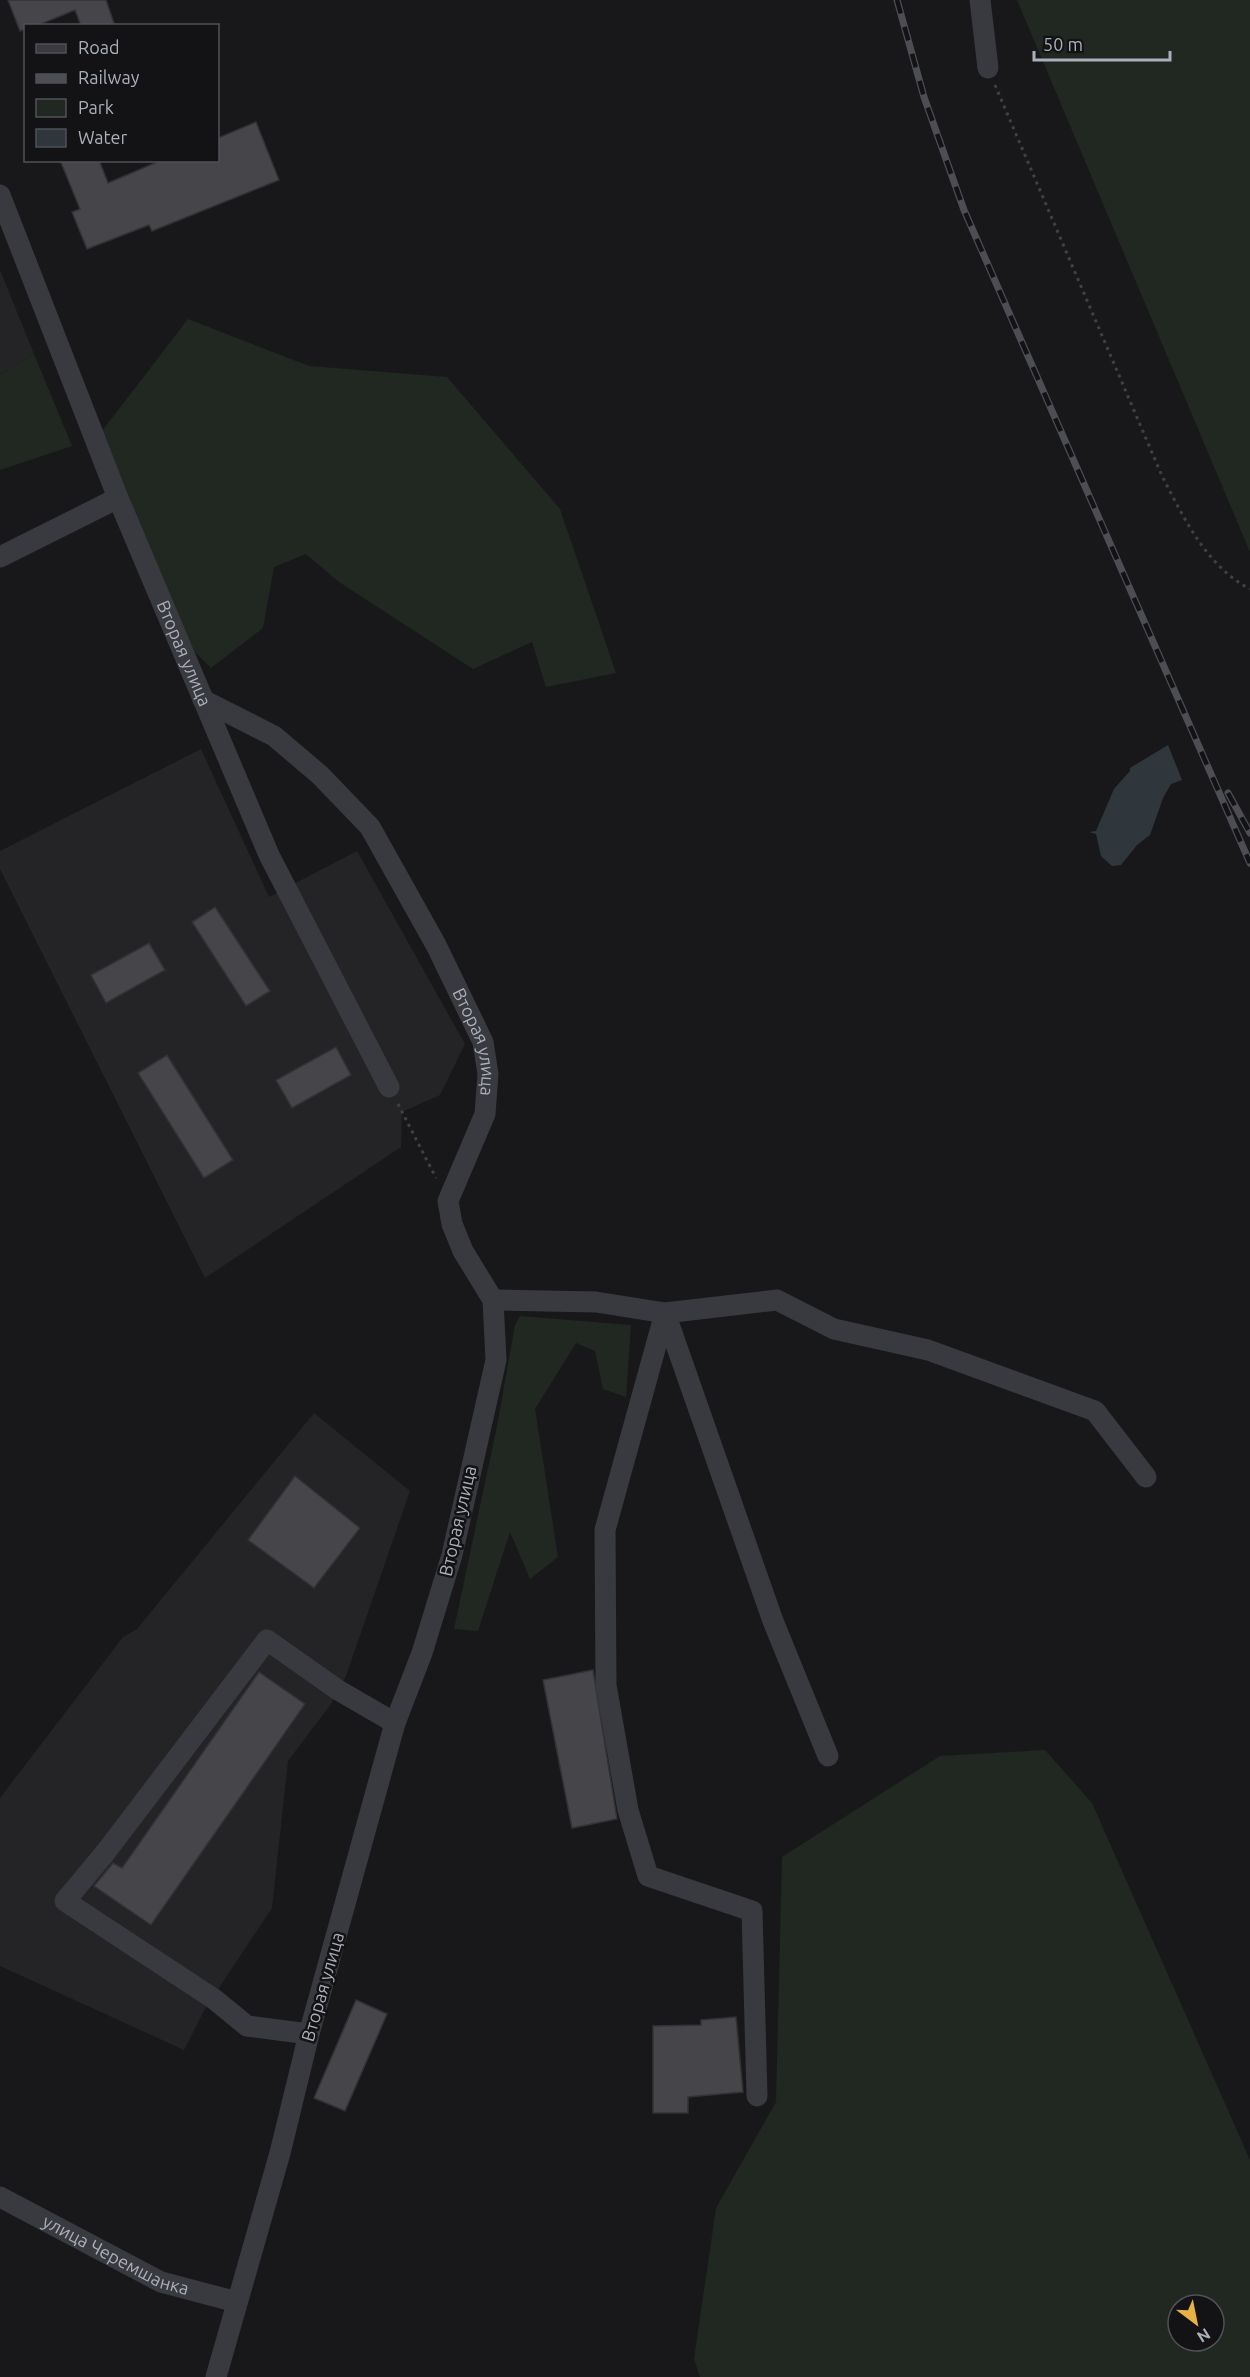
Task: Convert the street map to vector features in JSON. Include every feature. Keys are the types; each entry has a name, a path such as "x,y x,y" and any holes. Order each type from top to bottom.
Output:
{"street":[{"path":"980,0 988,68"},
{"name":"Вторая улица","path":"0,195 118,498 203,700 274,736 320,775 370,828 436,945 483,1042 488,1074 485,1114 448,1201 452,1224 463,1251 493,1300 496,1360 452,1555 422,1653 395,1723 309,2034 280,2153 216,2377"},
{"path":"0,557 118,498"},
{"path":"203,700 269,855 389,1087"},
{"path":"493,1300 596,1302 665,1313 777,1300 834,1329 928,1350 1095,1411 1146,1477"},
{"path":"665,1313 773,1621 828,1756"},
{"path":"665,1313 605,1530 606,1685 628,1810 648,1876 752,1911 757,2096"},
{"path":"309,2034 247,2026 214,1999 65,1901 105,1853 267,1640 338,1690 395,1723"},
{"name":"улица Черемшанка","path":"0,2196 161,2282 237,2302"}],"path":[{"path":"988,68 1162,476 1195,538 1237,582 1250,589"},
{"path":"402,1112 448,1201"}],"shaded area":[{"path":"0,270 34,354 0,375"},
{"path":"201,749 269,897 357,851 465,1044 440,1095 402,1112 401,1147 205,1278 0,869 0,851"},
{"path":"314,1413 410,1491 346,1676 331,1704 288,1761 272,1908 205,2009 184,2050 0,1966 0,1798 123,1637 137,1629"}],"green space":[{"path":"1017,0 1250,0 1250,552"},
{"path":"188,319 309,366 447,377 560,509 616,673 546,687 532,642 473,669 339,582 306,554 274,567 263,628 211,668 188,645 102,431"},
{"path":"34,354 72,446 0,470 0,375"},
{"path":"520,1316 631,1325 626,1397 603,1389 595,1351 576,1343 535,1409 558,1557 530,1579 510,1532 478,1631 454,1629 497,1426 515,1325"},
{"path":"1045,1750 1092,1803 1250,2160 1250,2377 700,2377 694,2359 716,2208 776,2102 782,1857 940,1756"}],"water":[{"path":"1168,745 1182,780 1171,784 1163,798 1150,835 1137,845 1121,865 1112,866 1101,856 1096,834 1089,832 1096,831 1114,789 1130,771 1130,768"}],"building":[{"path":"8,0 106,0 114,24 80,24 75,10 41,24 24,24 24,30 20,31"},
{"path":"256,122 279,180 152,231 149,225 87,249 72,212 80,209 61,162 100,162 108,183 157,162 219,162 219,138"},
{"path":"215,907 270,991 246,1006 192,922"},
{"path":"149,943 165,970 106,1003 91,975"},
{"path":"336,1047 351,1075 292,1108 276,1080"},
{"path":"167,1055 233,1160 204,1178 138,1073"},
{"path":"295,1476 360,1528 314,1588 248,1540"},
{"path":"593,1670 617,1819 572,1828 543,1680"},
{"path":"259,1672 305,1704 151,1925 94,1886 113,1863 122,1868"},
{"path":"356,2000 387,2014 345,2111 314,2098"},
{"path":"736,2017 743,2092 688,2097 688,2113 653,2113 653,2026 701,2025 701,2020"}],"railway":[{"path":"897,0 924,97 964,210 1250,863"},
{"path":"1228,793 1250,833"}]}
